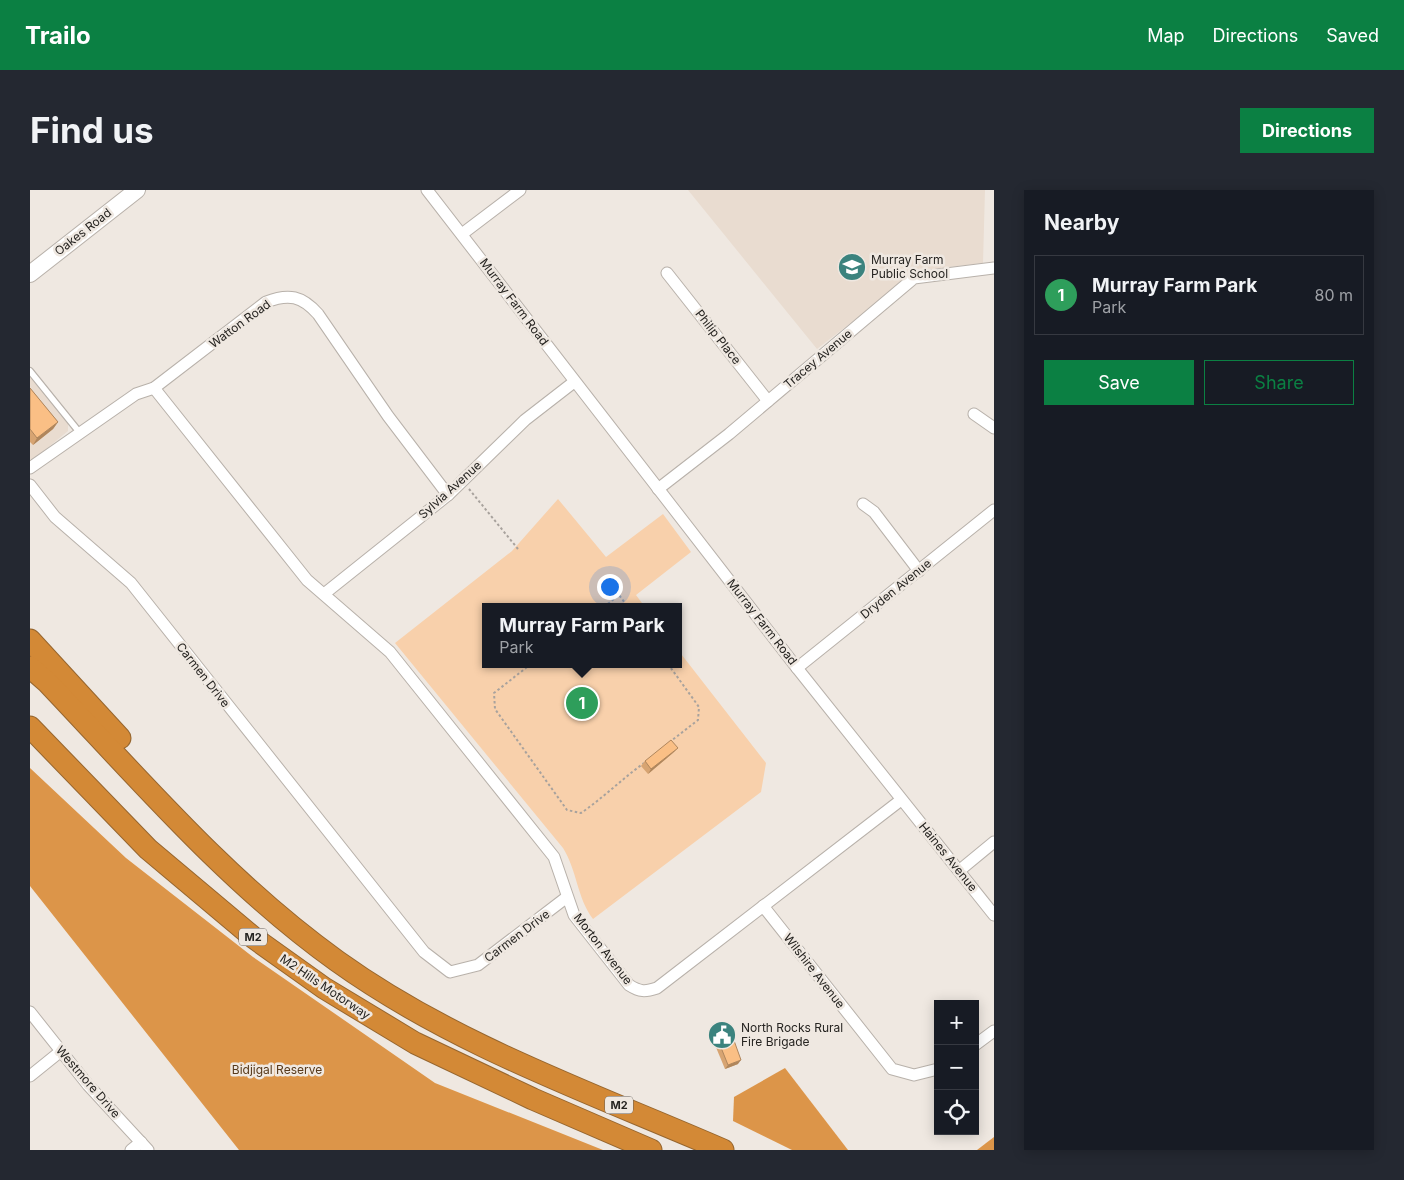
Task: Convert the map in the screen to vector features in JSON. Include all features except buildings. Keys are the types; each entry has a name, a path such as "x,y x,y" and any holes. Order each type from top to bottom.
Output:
{"highway":[{"name":"M2","path":"30,640 161,782 250,891"},
{"name":"M2","path":"30,667 48,683 165,808 250,891 302,935 377,988 487,1050 723,1150"},
{"name":"M2 Hills Motorway","path":"30,726 148,849 192,888 254,938 324,988 415,1043 534,1099 651,1150"},
{"name":"M2","path":"30,742 70,782 108,808"}],"main road":[{"name":"Oakes Road","path":"30,274 137,190"}],"street":[{"name":"Murray Farm Road","path":"427,190 574,382 901,800"},
{"path":"462,234 520,190"},
{"name":"Tracey Avenue","path":"658,489 684,471 914,278 994,268"},
{"name":"Philip Place","path":"667,273 768,401"},
{"name":"Watton Road","path":"30,468 136,394 154,388 266,302 277,298 300,299 318,314 388,416 448,495"},
{"name":"Sylvia Avenue","path":"324,594 448,495 524,420 574,382"},
{"path":"154,388 307,580 396,660 554,857 567,897"},
{"path":"974,414 994,428"},
{"name":"Carmen Drive","path":"30,485 55,517 131,583 424,952 436,964 450,972 478,965 567,897"},
{"path":"863,504 874,512 919,571"},
{"name":"Dryden Avenue","path":"797,668 994,510"},
{"path":"764,906 901,800"},
{"name":"Haines Avenue","path":"901,800 960,870 994,915"},
{"path":"960,870 994,842"},
{"name":"Morton Avenue","path":"567,897 574,915 629,985 637,991 646,992 657,988 764,906"},
{"name":"Wilshire Avenue","path":"764,906 892,1069 914,1075 934,1070"},
{"name":"Westmore Drive","path":"30,1012 88,1085 145,1146"},
{"path":"979,1042 994,1030"},
{"path":"30,1076 61,1051"},
{"path":"130,1150 145,1146"}],"lane":[{"path":"30,371 80,433"}],"path":[{"path":"463,481 518,549"},
{"path":"609,603 619,595 625,603"},
{"path":"526,668 494,693 495,708 567,810 581,813 603,798 608,791 645,762"},
{"path":"668,744 698,720 699,707 671,668"}],"shaded area":[{"name":"Murray Farm Public School","path":"688,190 985,190 983,263 923,270 911,276 817,349"},
{"path":"30,376 68,422 68,431 34,459 30,459"},
{"path":"558,499 606,557 663,514 691,552 636,595 642,603 482,603 482,668 682,668 682,655 766,763 761,792 593,919 584,902 563,848 395,643 512,551"}],"green space":[{"name":"Bidjigal Reserve","path":"30,768 126,858 253,957 435,1083 603,1150 239,1150 30,886"},
{"path":"785,1068 848,1150 792,1150 733,1121 734,1097"},
{"path":"994,1137 994,1150 977,1150"}],"place":[{"name":"Murray Farm Public School","path":"852,267"},
{"name":"Murray Farm Park","path":"582,703"},
{"name":"North Rocks Rural Fire Brigade","path":"722,1035"}]}
